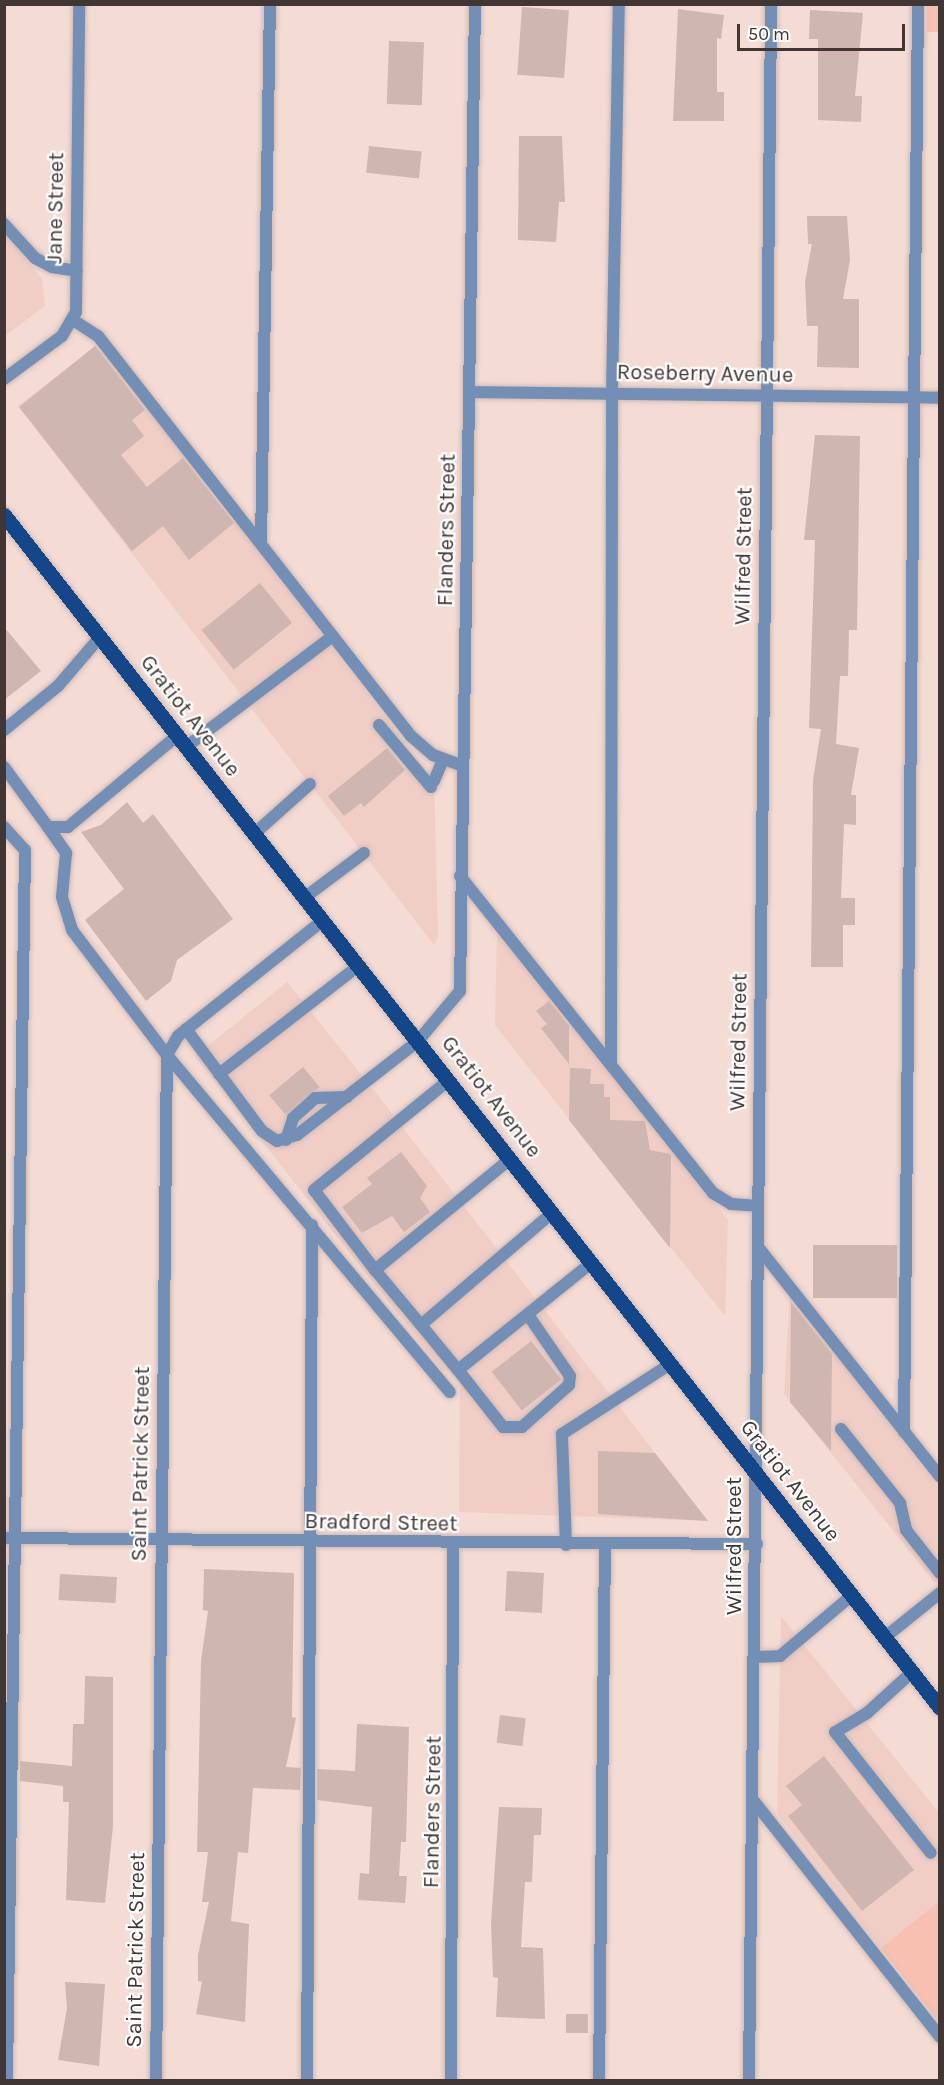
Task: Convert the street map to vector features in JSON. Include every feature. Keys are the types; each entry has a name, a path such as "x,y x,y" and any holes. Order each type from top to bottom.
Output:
{"main road":[{"name":"Gratiot Avenue","path":"4,515 939,1708"}],"street":[{"name":"Jane Street","path":"73,320 77,271 79,4"},
{"path":"261,544 270,4"},
{"name":"Flanders Street","path":"286,1140 347,1097 418,1041 460,991 475,4"},
{"path":"611,1062 612,393 620,4"},
{"name":"Wilfred Street","path":"749,2080 757,1544 758,1206 771,4"},
{"path":"904,1432 918,4"},
{"path":"4,224 35,258 52,267 77,271"},
{"path":"4,379 63,336 73,320 98,336 333,636 432,784 443,760"},
{"name":"Roseberry Avenue","path":"470,392 939,398"},
{"path":"48,827 68,827 182,742 333,636"},
{"path":"4,730 58,686 100,637"},
{"path":"386,718 443,760 463,766"},
{"path":"4,767 66,853 62,897 72,930 167,1054 450,1392"},
{"path":"254,834 310,784"},
{"path":"4,826 25,850 9,1538 7,2080"},
{"path":"304,898 364,853"},
{"path":"460,876 611,1062 713,1193 731,1204 758,1206"},
{"path":"167,1054 186,1029 322,921"},
{"path":"219,1074 358,966"},
{"path":"186,1029 262,1131 277,1141 286,1140 293,1118 315,1098 347,1097"},
{"name":"Saint Patrick Street","path":"156,2080 167,1054"},
{"path":"448,1080 314,1190 375,1270 503,1427 512,1431 522,1427 569,1385 570,1376 528,1315"},
{"path":"375,1270 510,1159"},
{"path":"421,1325 552,1213"},
{"path":"307,2080 312,1225"},
{"path":"758,1247 939,1477"},
{"path":"458,1370 591,1263"},
{"path":"566,1545 562,1434 670,1364"},
{"path":"841,1429 900,1503 906,1530 939,1573"},
{"name":"Bradford Street","path":"9,1538 453,1545 757,1544"},
{"name":"Flanders Street","path":"451,2080 453,1545"},
{"path":"599,2080 605,1545"},
{"path":"884,1638 939,1593"},
{"path":"755,1657 780,1656 851,1596"},
{"path":"911,1672 867,1713 835,1732 931,1852"},
{"path":"753,1800 939,2037"}],"shaded area":[{"path":"927,5 939,5 939,32 927,32"},
{"path":"4,233 42,279 45,306 5,336"},
{"path":"98,344 434,781 438,937 434,945 18,406"},
{"path":"497,927 728,1220 725,1316 495,1025"},
{"path":"287,982 376,1093 708,1521 459,1512 460,1371 442,1370 195,1056"},
{"path":"790,1294 939,1489 939,1588 784,1394"},
{"path":"781,1616 939,1813 939,1901 881,1948 777,1813"},
{"path":"939,1901 939,2022 881,1948"}],"building":[{"path":"522,7 569,10 564,78 517,75"},
{"path":"678,9 724,15 721,39 717,38 717,92 724,92 724,121 673,121"},
{"path":"810,10 863,13 855,96 862,96 861,122 818,120 818,39 809,39"},
{"path":"389,41 424,42 422,105 387,104"},
{"path":"519,136 562,136 565,202 559,202 556,242 518,240"},
{"path":"369,146 422,152 419,178 366,173"},
{"path":"807,216 847,216 850,260 843,299 859,299 859,368 817,367 818,326 807,326 805,282 812,244 808,244"},
{"path":"95,346 145,410 132,420 144,436 121,455 147,487 183,458 234,523 189,560 163,526 132,551 19,407"},
{"path":"815,435 860,436 857,630 849,630 848,676 840,676 836,744 859,748 851,795 856,795 856,825 844,824 841,898 855,898 855,925 843,925 843,967 811,967 813,780 821,729 809,728 815,540 804,540"},
{"path":"260,583 292,623 234,670 202,630"},
{"path":"4,627 41,671 4,700"},
{"path":"387,748 405,770 364,807 361,803 344,816 328,796"},
{"path":"127,802 143,823 153,814 233,919 177,960 171,981 146,1001 85,920 124,889 81,832 101,825"},
{"path":"549,1001 569,1026 569,1064 541,1028 547,1024 536,1011"},
{"path":"303,1067 320,1087 286,1115 269,1095"},
{"path":"570,1068 591,1069 590,1084 604,1084 604,1097 610,1097 610,1120 645,1121 650,1150 671,1154 670,1248 569,1120"},
{"path":"401,1152 427,1186 420,1198 430,1212 404,1232 392,1216 362,1233 342,1207 372,1184 367,1178"},
{"path":"813,1245 897,1245 897,1298 813,1298"},
{"path":"791,1302 832,1354 831,1451 790,1402"},
{"path":"531,1341 561,1380 522,1410 492,1372"},
{"path":"598,1451 655,1453 708,1521 598,1514"},
{"path":"204,1569 294,1573 292,1717 296,1718 286,1767 301,1768 300,1790 253,1788 248,1853 238,1852 231,1921 249,1924 245,2022 196,2014 202,1982 198,1981 198,1955 209,1902 202,1902 208,1852 197,1852 201,1661 208,1611 203,1610"},
{"path":"507,1571 544,1573 542,1613 505,1611"},
{"path":"60,1574 117,1577 116,1603 59,1600"},
{"path":"85,1676 113,1677 113,1826 105,1903 66,1900 69,1802 63,1802 63,1786 20,1781 20,1761 72,1766 73,1724 84,1724"},
{"path":"500,1715 526,1718 522,1746 497,1743"},
{"path":"357,1724 409,1727 406,1842 401,1842 399,1876 407,1876 405,1903 358,1900 360,1873 369,1874 372,1807 317,1800 317,1769 355,1771"},
{"path":"824,1756 914,1870 862,1911 788,1816 802,1805 786,1786"},
{"path":"499,1807 542,1808 541,1835 534,1835 532,1882 525,1882 521,1947 543,1948 545,2019 496,2017 498,1978 493,1977 491,1923"},
{"path":"65,1982 105,1984 99,2066 58,2060 67,2008"},
{"path":"566,2014 588,2014 588,2033 566,2033"}]}
